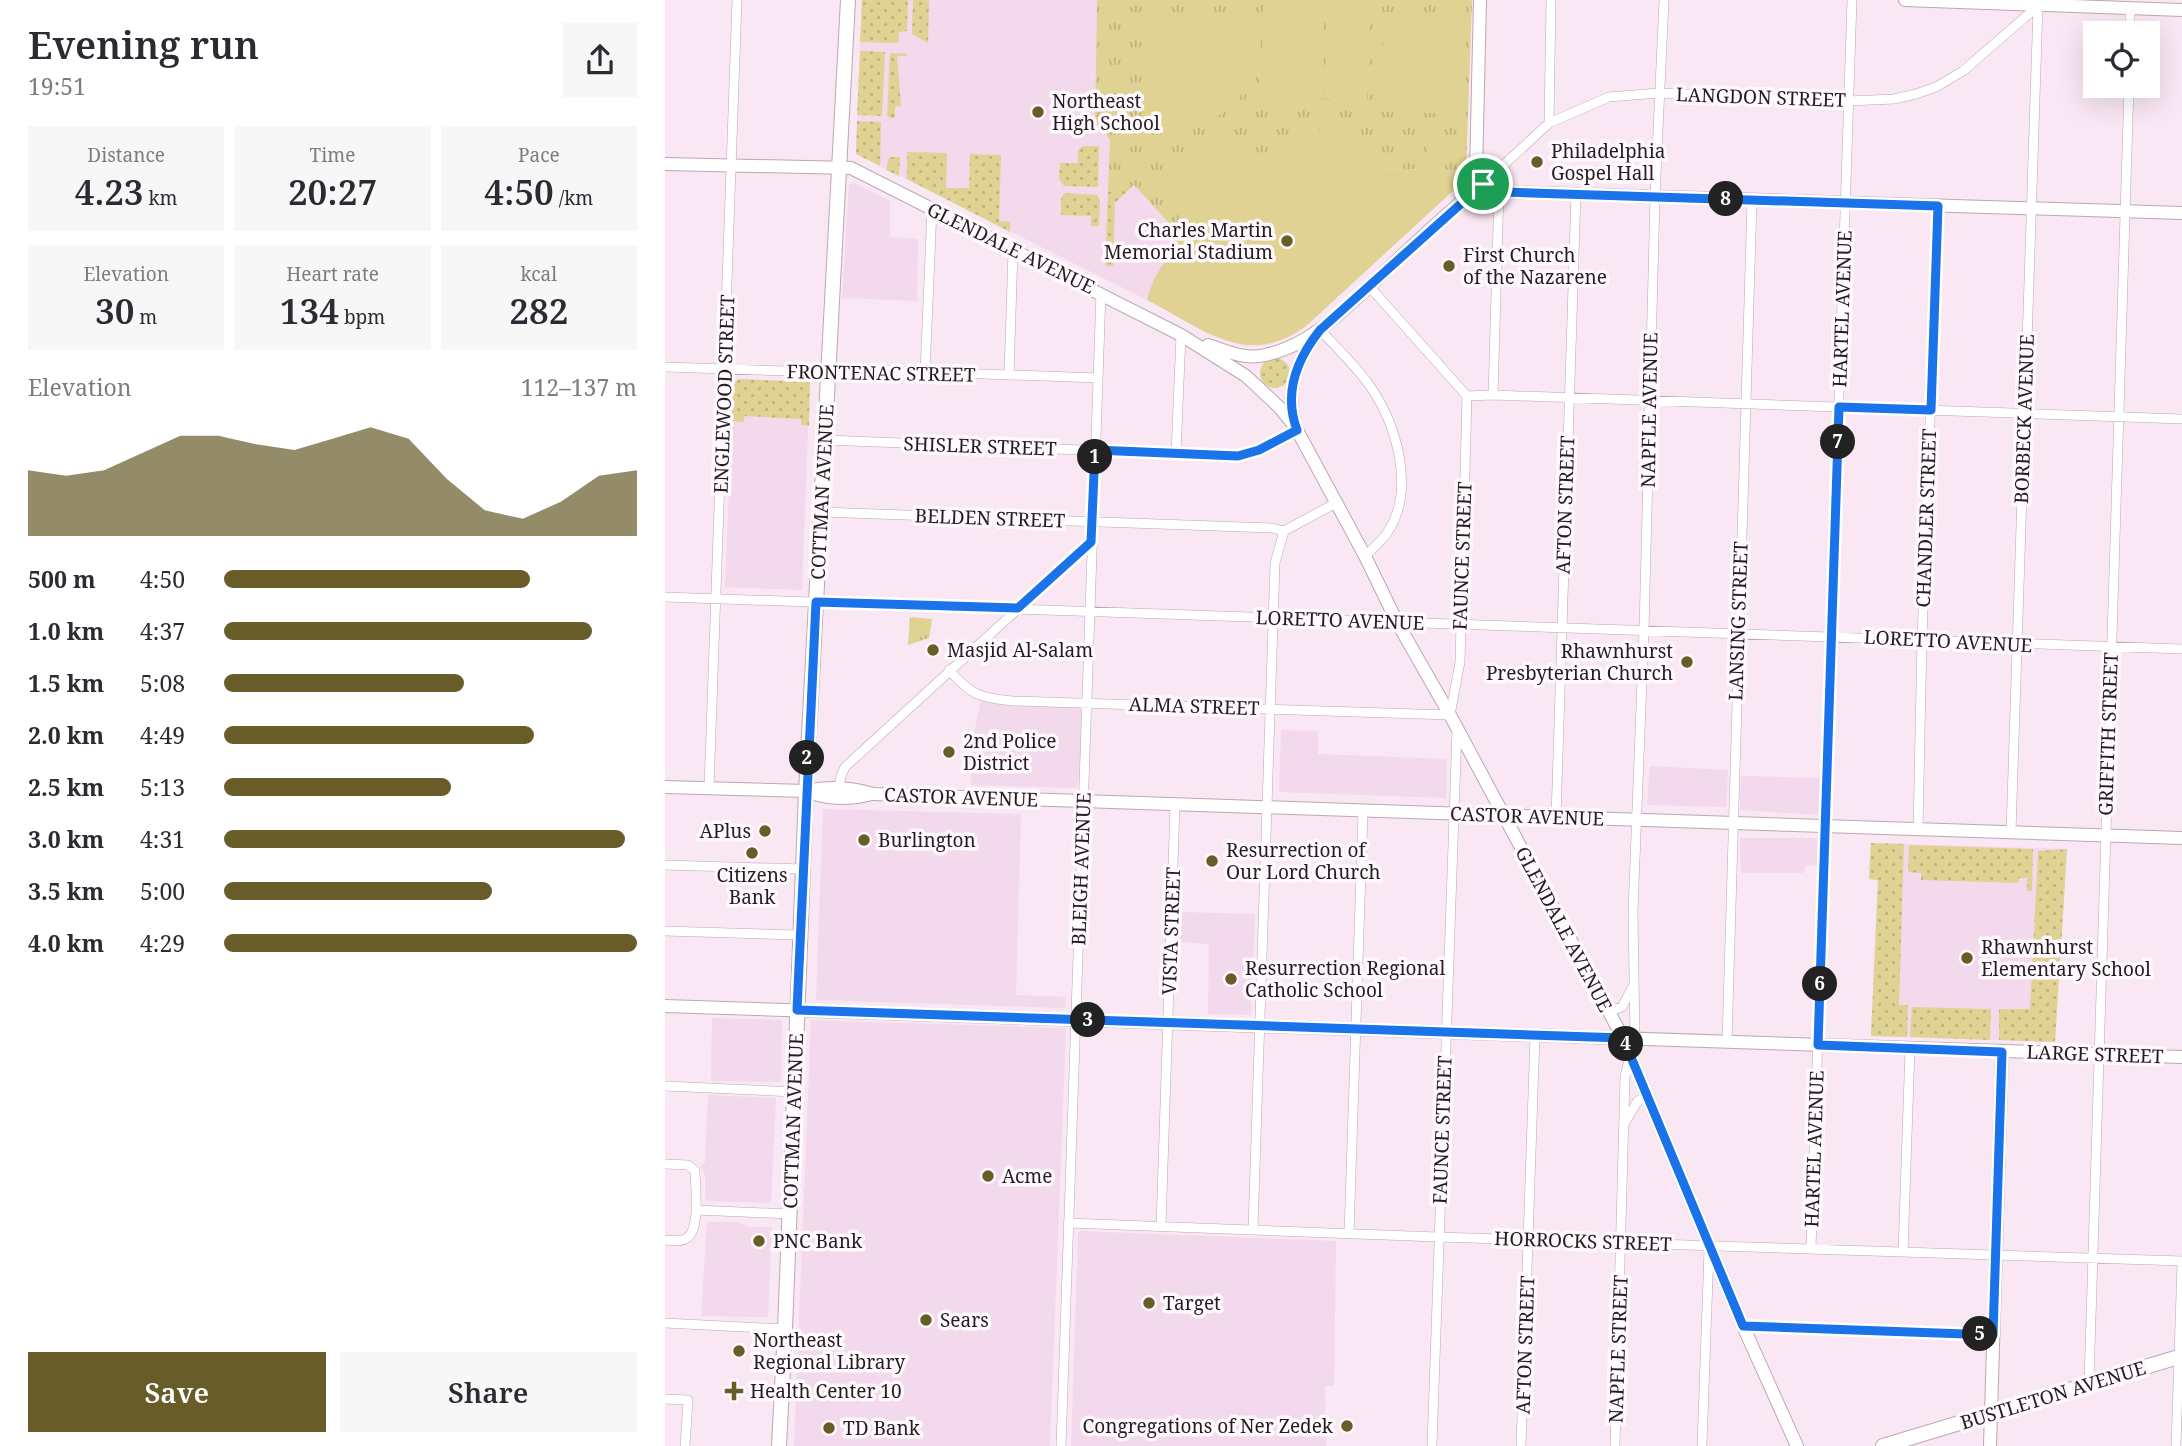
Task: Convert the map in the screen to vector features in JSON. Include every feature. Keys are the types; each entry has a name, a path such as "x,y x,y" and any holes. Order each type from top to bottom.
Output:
{"main road":[{"name":"COTTMAN AVENUE","path":"779,1446 802,869 848,0"},
{"name":"BUSTLETON AVENUE","path":"1884,1446 2181,1357"}],"street":[{"name":"ENGLEWOOD STREET","path":"709,788 737,0"},
{"path":"1480,0 1476,172 1483,184 1499,191 2182,214"},
{"path":"1549,123 1551,0"},
{"name":"NAPFLE AVENUE","path":"1636,819 1644,629 1655,196 1664,0"},
{"name":"HARTEL AVENUE","path":"1811,1248 1852,0"},
{"path":"1905,0 2182,10"},
{"name":"LANGDON STREET","path":"1483,184 1549,123 1609,97 1659,93 1849,101 1894,99 1916,94 1936,87 1968,67 2038,6"},
{"name":"BORBECK AVENUE","path":"2011,832 2038,6"},
{"path":"2130,10 2130,21"},
{"name":"GRIFFITH STREET","path":"2089,1383 2129,98"},
{"name":"GLENDALE AVENUE","path":"665,164 851,168 1181,335 1233,366 1260,388 1297,430"},
{"path":"1320,330 1305,350 1290,387 1280,393 1271,394 1260,388 1255,379 1258,362 1267,355 1292,347 1320,330 1483,184"},
{"path":"1493,395 1499,191"},
{"name":"AFTON STREET","path":"1556,817 1576,193"},
{"name":"LANSING STREET","path":"1727,1041 1752,200"},
{"name":"CHANDLER STREET","path":"1918,829 1938,206"},
{"path":"925,372 932,209"},
{"path":"1009,375 1013,251"},
{"path":"1369,286 1467,396 2182,419"},
{"name":"BLEIGH AVENUE","path":"1061,1446 1101,293"},
{"path":"1320,330 1371,388 1383,408 1396,445 1401,471 1397,516 1387,534 1365,556"},
{"name":"GLENDALE AVENUE","path":"1181,335 1237,355 1267,355"},
{"path":"1176,453 1181,335"},
{"path":"1267,355 1278,354 1287,358 1292,365 1294,378"},
{"name":"FRONTENAC STREET","path":"665,367 1098,378"},
{"name":"GLENDALE AVENUE","path":"1294,378 1291,408 1297,430 1365,556 1398,624 1609,1011 1629,1038 1630,1054 1743,1326 1797,1446"},
{"name":"FAUNCE STREET","path":"1450,715 1459,662 1467,396"},
{"name":"SHISLER STREET","path":"825,440 1238,456 1248,454 1297,430"},
{"path":"1253,1229 1275,563 1284,531 1336,503"},
{"name":"BELDEN STREET","path":"821,512 1272,528 1284,531"},
{"path":"839,788 845,767 1091,542"},
{"name":"LORETTO AVENUE","path":"665,597 2182,649"},
{"name":"ALMA STREET","path":"949,670 972,693 986,698 1029,702 1450,715"},
{"name":"FAUNCE STREET","path":"1431,1446 1457,730"},
{"name":"CASTOR AVENUE","path":"665,786 806,791 839,788 873,794 2182,838"},
{"name":"CASTOR AVENUE","path":"806,791 822,797 855,799 873,794"},
{"name":"VISTA STREET","path":"1161,1226 1175,804"},
{"path":"1349,1233 1363,811"},
{"path":"1629,1038 1633,987 1636,819"},
{"path":"665,865 802,869"},
{"path":"665,931 799,935"},
{"path":"1609,1011 1622,1007 1633,987"},
{"name":"LARGE STREET","path":"665,1006 2182,1057"},
{"name":"AFTON STREET","path":"1521,1446 1535,1035"},
{"path":"1903,1252 1909,1049"},
{"path":"1990,1446 2002,1052"},
{"name":"NAPFLE STREET","path":"1615,1446 1623,1125 1625,1077 1630,1054"},
{"path":"665,1086 795,1092"},
{"path":"1623,1125 1637,1102 1647,1094"},
{"path":"665,1164 688,1165 695,1171 696,1210 694,1231 688,1237 680,1241 665,1240"},
{"path":"696,1210 789,1214"},
{"name":"HORROCKS STREET","path":"1068,1223 2182,1262"},
{"path":"1702,1446 1709,1245"},
{"path":"2176,1446 2182,1262"},
{"path":"665,1323 785,1329"},
{"path":"1743,1326 1993,1335"},
{"path":"665,1399 688,1400 685,1446"}],"shaded area":[{"path":"862,0 1472,0 1466,171 1461,183 1305,327 1287,338 1266,345 1245,346 1233,343 856,154"},
{"path":"853,182 890,201 890,237 918,239 917,301 842,298 849,185"},
{"path":"733,379 810,382 802,590 725,587"},
{"path":"981,701 1081,707 1081,745 1076,788 971,785 973,738"},
{"path":"1281,730 1318,731 1318,754 1447,759 1446,798 1279,792"},
{"path":"1650,766 1728,770 1726,807 1647,805"},
{"path":"1741,776 1821,778 1820,815 1740,810"},
{"path":"823,809 1021,814 1016,995 1066,997 1065,1008 816,1000"},
{"path":"1740,838 1818,838 1817,865 1806,866 1803,873 1741,873"},
{"name":"Rhawnhurst Elementary School","path":"1871,843 2067,849 2055,1042 1871,1036 1878,880 1869,879"},
{"name":"Resurrection Regional Catholic School","path":"1181,912 1255,914 1251,1015 1208,1014 1209,944 1180,942"},
{"path":"712,1018 782,1020 781,1082 711,1081"},
{"path":"811,1020 1066,1028 1050,1446 794,1446"},
{"path":"708,1095 776,1098 771,1203 707,1201 705,1176 701,1167 705,1162"},
{"path":"707,1222 739,1222 748,1227 772,1227 768,1317 701,1316"},
{"path":"1080,1231 1336,1241 1334,1386 1325,1386 1326,1446 1071,1446"}],"green space":[{"path":"862,0 908,0 907,31 899,32 898,43 860,42"},
{"path":"913,0 929,0 928,43 912,34"},
{"path":"1097,0 1472,0 1466,171 1376,168 1357,143 1342,130 1325,128 1315,134 1297,128 1180,235 1134,185 1108,192 1110,140 1105,132 1095,131"},
{"path":"1264,1 1325,4 1321,104 1260,101"},
{"path":"1328,5 1370,7 1367,100 1324,99"},
{"path":"1384,12 1460,14 1457,114 1381,112"},
{"path":"1152,16 1258,17 1260,43 1255,68 1245,89 1231,106 1212,119 1191,128 1166,130 1140,127"},
{"path":"860,51 885,52 882,116 857,115"},
{"path":"890,53 907,56 897,56 901,106 895,107 895,118 887,117"},
{"path":"857,121 881,122 880,166 856,154"},
{"path":"1223,125 1256,161 1188,224 1154,187"},
{"name":"Charles Martin Memorial Stadium","path":"1306,126 1315,134 1325,128 1343,129 1357,142 1376,168 1466,171 1455,189 1305,327 1283,339 1263,344 1224,340 1147,300 1159,270 1181,247 1172,235 1176,231 1180,234 1297,128"},
{"path":"1395,136 1408,136 1407,162 1395,162"},
{"path":"1411,136 1423,136 1422,162 1410,162"},
{"path":"1427,137 1439,137 1438,163 1426,163"},
{"path":"1443,137 1455,137 1454,163 1442,163"},
{"path":"1083,146 1099,146 1098,187 1064,186 1059,179 1060,163 1078,163 1078,150"},
{"path":"907,152 947,153 946,188 969,188 970,154 1001,155 999,221 1010,222 1010,232 907,179"},
{"path":"889,157 900,157 899,176 886,170"},
{"path":"1134,185 1115,203 1113,266 1105,266 1108,192"},
{"path":"1065,193 1097,195 1100,200 1099,226 1091,226 1091,216 1061,215 1061,198"},
{"path":"1275,358 1286,362 1290,373 1286,384 1275,388 1264,384 1260,373 1264,362"},
{"path":"739,379 810,382 809,426 801,425 801,419 744,416 744,422 732,421 733,385"},
{"path":"910,617 932,619 929,638 908,645"},
{"path":"1871,843 1904,844 1899,1005 1908,1005 1907,1037 1871,1036 1878,880 1869,879"},
{"path":"1909,845 2033,849 2032,891 2027,891 2027,878 2019,878 2018,883 1921,880 1921,873 1908,872"},
{"path":"2067,849 2055,1042 1999,1040 1999,1009 2030,1009 2038,851"},
{"path":"1912,1007 1991,1009 1990,1040 1910,1037"}],"place":[{"name":"Northeast High School","path":"1038,112"},
{"name":"Philadelphia Gospel Hall","path":"1537,162"},
{"name":"Charles Martin Memorial Stadium","path":"1287,241"},
{"name":"First Church of the Nazarene","path":"1449,266"},
{"name":"Masjid Al-Salam","path":"933,650"},
{"name":"Rhawnhurst Presbyterian Church","path":"1687,662"},
{"name":"2nd Police District","path":"949,752"},
{"name":"APlus","path":"765,831"},
{"name":"Burlington","path":"864,840"},
{"name":"Citizens Bank","path":"752,853"},
{"name":"Resurrection of Our Lord Church","path":"1212,861"},
{"name":"Rhawnhurst Elementary School","path":"1967,958"},
{"name":"Resurrection Regional Catholic School","path":"1231,979"},
{"name":"Acme","path":"988,1176"},
{"name":"PNC Bank","path":"759,1241"},
{"name":"Target","path":"1149,1303"},
{"name":"Sears","path":"926,1320"},
{"name":"Northeast Regional Library","path":"739,1351"},
{"name":"Health Center 10","path":"734,1391"},
{"name":"Congregations of Ner Zedek","path":"1347,1426"},
{"name":"TD Bank","path":"829,1428"}],"route":[{"path":"1483,184 1504,192 1938,206 1931,410 1839,407 1818,1045 2002,1052 1993,1335 1743,1326 1623,1038 797,1010 816,602 1018,608 1091,542 1095,450 1238,456 1259,450 1297,430 1291,408 1294,375 1305,350 1320,330 1483,184"}]}
